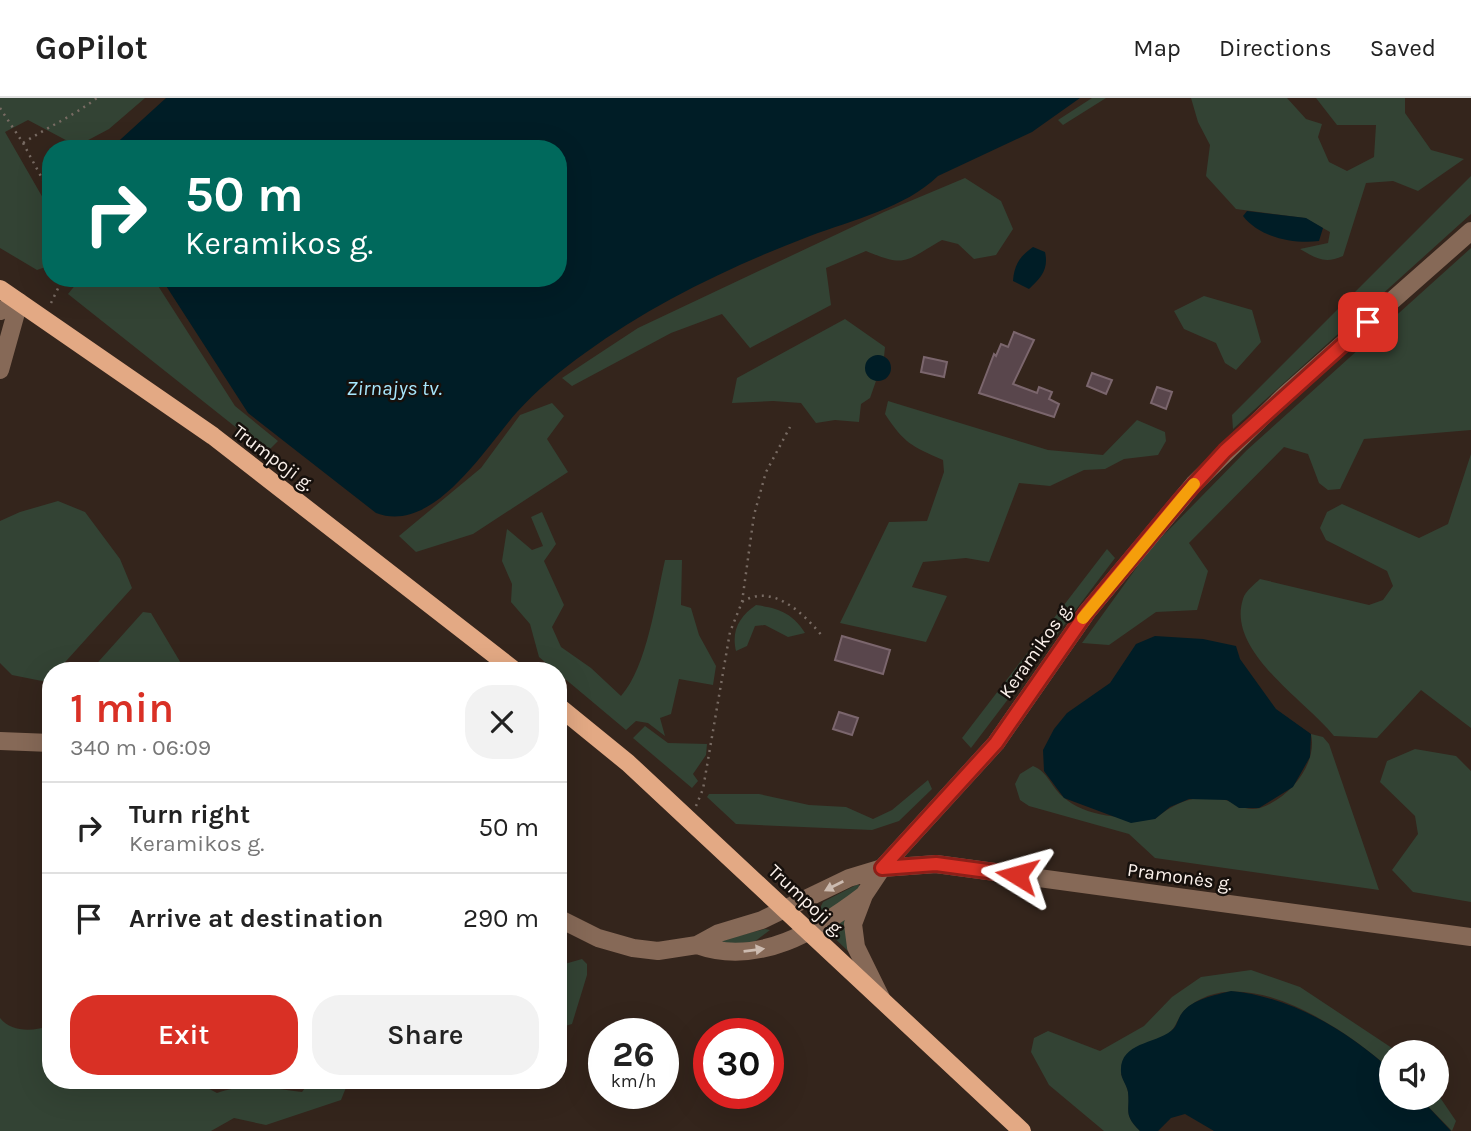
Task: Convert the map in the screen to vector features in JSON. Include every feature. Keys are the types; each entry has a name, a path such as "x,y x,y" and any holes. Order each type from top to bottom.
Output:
{"main road":[{"name":"Trumpoji g.","path":"0,289 212,436 504,662"},
{"name":"Trumpoji g.","path":"567,713 628,763 691,820 1022,1131"}],"street":[{"name":"Keramikos g.","path":"882,868 996,743 1087,612 1194,484 1285,394 1471,231"},
{"path":"0,311 19,302"},
{"path":"0,370 19,302"},
{"path":"0,741 42,743"},
{"name":"Pramonės g.","path":"697,946 719,933 787,910 849,878 882,868 936,864 1471,937"},
{"path":"881,998 856,947 853,924 864,895 882,868"},
{"path":"567,922 598,938 633,948 658,951 697,946 717,953 760,950 834,919 864,895"}],"path":[{"path":"23,143 68,120 97,98"},
{"path":"0,108 42,178"},
{"path":"41,318 58,287"},
{"path":"691,820 703,789 730,632 742,602 754,515 766,472 790,427"},
{"path":"742,602 757,594 775,599 802,612 823,637"}],"green space":[{"path":"0,98 145,98 109,129 88,140 66,140 28,120 5,132 42,196 42,268 37,270 0,248"},
{"path":"1092,98 1106,98 1063,125 1058,120"},
{"path":"1191,98 1287,98 1306,119 1322,124 1318,137 1329,162 1347,171 1374,157 1376,125 1337,125 1316,98 1405,98 1405,113 1431,150 1464,159 1418,191 1393,181 1366,183 1343,256 1331,260 1321,259 1300,249 1328,243 1330,232 1305,218 1236,209 1206,176 1210,145 1198,122"},
{"path":"1471,176 1471,214 1233,429 1232,415"},
{"path":"965,178 1001,201 1013,229 996,255 974,259 958,244 942,240 906,260 898,261 866,251 826,268 831,305 750,348 722,314 671,333 572,386 562,378 638,328 884,212"},
{"path":"1471,248 1471,430 1364,439 1340,489 1328,490 1319,483 1308,454 1284,447 1189,543 1208,571 1197,610 1156,612 1109,645 1082,643 1150,549 1247,450"},
{"path":"74,287 159,287 235,406 278,441 267,452 68,294"},
{"path":"1204,296 1252,310 1261,342 1236,370 1225,363 1216,343 1184,329 1174,311"},
{"path":"845,319 885,347 884,357 877,355 867,375 876,381 870,398 861,404 859,422 835,420 816,423 801,403 732,403 737,378"},
{"path":"888,401 1048,450 1103,455 1137,420 1165,432 1166,441 1158,455 1124,459 1105,469 1084,470 1050,486 1019,483 989,562 966,558 923,562 912,587 947,596 926,642 840,623 889,522 927,521 944,472 943,460 903,438 885,414"},
{"path":"552,403 564,416 547,439 568,472 473,534 416,552 399,536 481,468 520,415"},
{"path":"1471,454 1471,728 1421,690 1377,738 1334,736 1271,674 1257,656 1246,637 1241,618 1244,596 1260,579 1369,605 1383,600 1393,586 1387,571 1326,540 1320,528 1327,512 1342,504 1419,538 1448,524"},
{"path":"58,501 85,512 120,559 132,588 65,662 42,662 42,681 12,675 0,663 0,521"},
{"path":"542,512 556,544 544,561 564,605 552,627 561,647 591,668 621,696 638,668 644,651 665,560 682,560 681,605 691,608 699,635 716,666 713,685 679,679 671,714 660,718 665,736 648,723 636,721 626,730 567,680 567,662 545,662 539,657 530,624 511,602 512,584 502,561 507,529 532,550 543,546 531,517"},
{"path":"1107,549 1115,558 971,748 962,738"},
{"path":"756,605 784,613 805,633 788,637 765,625 755,626 747,646 736,651 735,636 738,624"},
{"path":"143,612 151,613 180,662 98,662"},
{"path":"645,726 668,743 707,744 706,755 693,774 698,781 692,788 633,738"},
{"path":"1311,734 1323,737 1329,744 1379,890 1155,858 1129,834 1029,806 1020,800 1015,784 1020,774 1033,766 1071,803 1094,813 1119,817 1155,819 1171,808 1196,798 1215,798 1255,809 1271,804 1299,779 1310,757"},
{"path":"1415,749 1456,756 1471,771 1471,902 1413,892 1392,870 1418,834 1415,816 1380,782 1387,761"},
{"path":"928,780 932,789 899,821 872,830 736,824 707,797 709,794 759,794 809,805 846,807 873,819 892,810"},
{"path":"858,884 860,887 857,892 823,914 817,914 823,902"},
{"path":"846,918 848,951 828,932"},
{"path":"770,930 754,942 716,945 717,941"},
{"path":"582,959 587,964 587,975 572,1024 567,1025 567,963"},
{"path":"1251,970 1300,987 1380,1040 1379,1060 1348,1036 1292,1005 1263,995 1235,991 1208,996 1185,1010 1164,1038 1121,1074 1128,1092 1129,1116 1140,1131 1104,1131 1049,1085 1031,1052 1034,1038 1048,1031 1100,1051 1144,1026 1172,997 1201,977"},
{"path":"0,1018 5,1023 23,1030 42,1028 42,1089 209,1089 217,1093 234,1089 302,1092 304,1089 345,1089 341,1100 266,1125 234,1118 211,1131 0,1131"},
{"path":"1432,1110 1449,1110 1456,1121 1452,1131"}],"water":[{"name":"Zirnajys tv.","path":"166,98 1080,98 1032,132 938,176 910,197 894,205 751,260 693,287 637,318 576,360 541,389 517,412 473,466 437,500 418,512 397,516 376,513 248,413 167,287 567,287 567,140 120,140"},
{"path":"1247,211 1306,218 1323,228 1319,241 1288,240 1268,234 1250,224 1243,216"},
{"path":"1033,247 1045,252 1046,263 1040,277 1029,289 1013,281 1018,261"},
{"path":"878,355 887,359 891,368 887,377 878,381 869,377 865,368 869,359"},
{"path":"1155,636 1203,639 1236,646 1240,659 1276,709 1311,734 1310,757 1293,787 1259,808 1239,808 1227,800 1189,799 1170,807 1155,819 1131,823 1064,798 1044,771 1043,750 1054,729 1067,713 1110,683 1136,644"},
{"path":"1231,991 1254,994 1297,1008 1317,1018 1379,1059 1379,1110 1431,1110 1451,1131 1214,1131 1185,1114 1171,1118 1158,1131 1140,1131 1128,1113 1128,1092 1121,1072 1122,1062 1131,1050 1171,1031 1186,1008 1205,998"}],"building":[{"path":"1014,332 1034,340 1013,384 1037,393 1039,387 1052,392 1049,399 1059,404 1054,417 979,393 994,354 996,356 1001,344 1008,347"},
{"path":"924,357 947,362 944,377 921,372"},
{"path":"1092,373 1112,380 1106,394 1087,386"},
{"path":"1157,387 1172,392 1166,409 1151,403"},
{"path":"842,636 890,650 883,674 835,660"},
{"path":"839,712 858,718 852,735 833,729"}],"slow traffic":[{"path":"1083,618 1154,528 1194,484"}],"route":[{"path":"1017,875 936,864 882,868 996,743 1087,612 1154,528 1225,451 1285,394 1368,322"}]}
